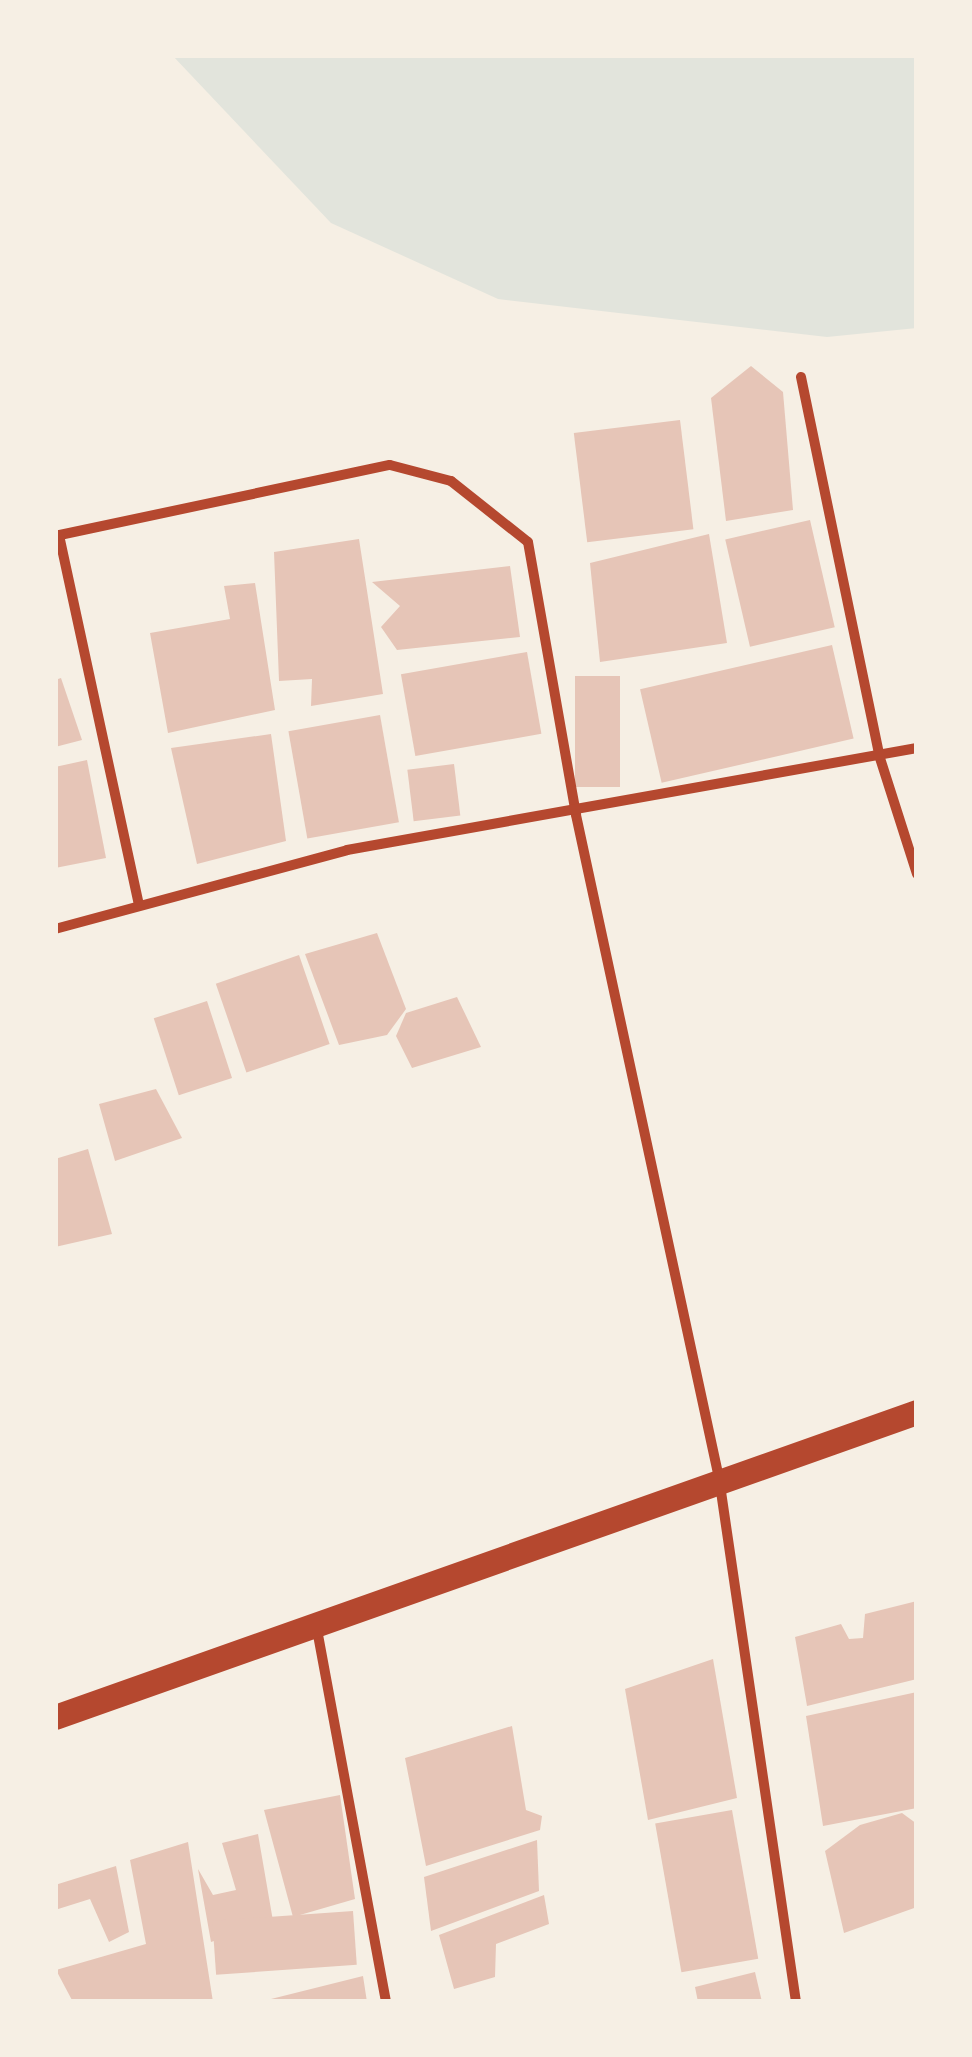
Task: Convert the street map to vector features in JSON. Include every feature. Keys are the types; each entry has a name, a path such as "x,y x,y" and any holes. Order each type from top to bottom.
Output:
{"main road":[{"path":"55,1717 719,1478 917,1412"}],"street":[{"path":"801,377 879,755 917,874"},
{"path":"139,906 57,536 390,465 451,481 528,542 576,814 719,1478 796,2002"},
{"path":"55,928 347,850 576,814 917,748"},
{"path":"316,1624 386,2002"}],"shaded area":[{"path":"172,55 917,55 917,328 827,337 498,299 331,223"}],"building":[{"path":"751,366 783,392 793,510 726,521 711,398"},
{"path":"680,420 693,529 587,542 574,433"},
{"path":"810,520 835,627 750,647 725,540"},
{"path":"709,534 727,643 600,662 590,563"},
{"path":"359,539 383,694 311,706 312,679 279,681 274,552"},
{"path":"510,566 520,637 397,650 381,627 400,606 372,582"},
{"path":"255,583 275,710 168,733 150,633 230,619 224,586"},
{"path":"832,645 854,739 662,783 640,689"},
{"path":"527,652 541,734 415,756 401,674"},
{"path":"575,676 620,676 620,787 575,787"},
{"path":"61,678 82,740 55,747 55,680"},
{"path":"380,715 399,822 307,838 288,731"},
{"path":"271,734 286,841 197,864 171,748"},
{"path":"87,760 106,858 55,868 55,767"},
{"path":"454,764 460,816 414,821 407,770"},
{"path":"377,933 406,1009 387,1035 339,1045 305,954"},
{"path":"299,955 330,1044 246,1073 216,984"},
{"path":"457,997 481,1047 412,1068 396,1036 406,1013"},
{"path":"207,1001 232,1078 179,1095 154,1018"},
{"path":"156,1089 182,1138 115,1161 99,1104"},
{"path":"88,1149 112,1234 55,1247 55,1159"},
{"path":"917,1601 917,1679 807,1706 795,1637 841,1624 849,1639 863,1638 865,1614"},
{"path":"713,1659 737,1798 648,1820 625,1689"},
{"path":"917,1692 917,1808 823,1826 806,1716"},
{"path":"512,1726 526,1810 542,1816 540,1830 426,1866 405,1758"},
{"path":"340,1795 355,1899 293,1917 264,1810"},
{"path":"732,1810 758,1959 681,1972 655,1824"},
{"path":"902,1813 917,1824 917,1907 844,1933 825,1851 860,1825"},
{"path":"258,1834 273,1921 211,1942 198,1869 213,1895 236,1890 222,1843"},
{"path":"537,1840 539,1891 431,1931 424,1877"},
{"path":"188,1842 213,2002 73,2002 56,1970 146,1944 130,1860"},
{"path":"116,1866 129,1932 109,1942 90,1899 55,1910 55,1885"},
{"path":"544,1895 549,1924 496,1944 495,1977 454,1989 439,1935"},
{"path":"353,1911 357,1965 216,1975 212,1921"},
{"path":"755,1972 762,2002 698,2002 695,1987"},
{"path":"363,1976 367,2002 263,2002 263,2001"}]}
